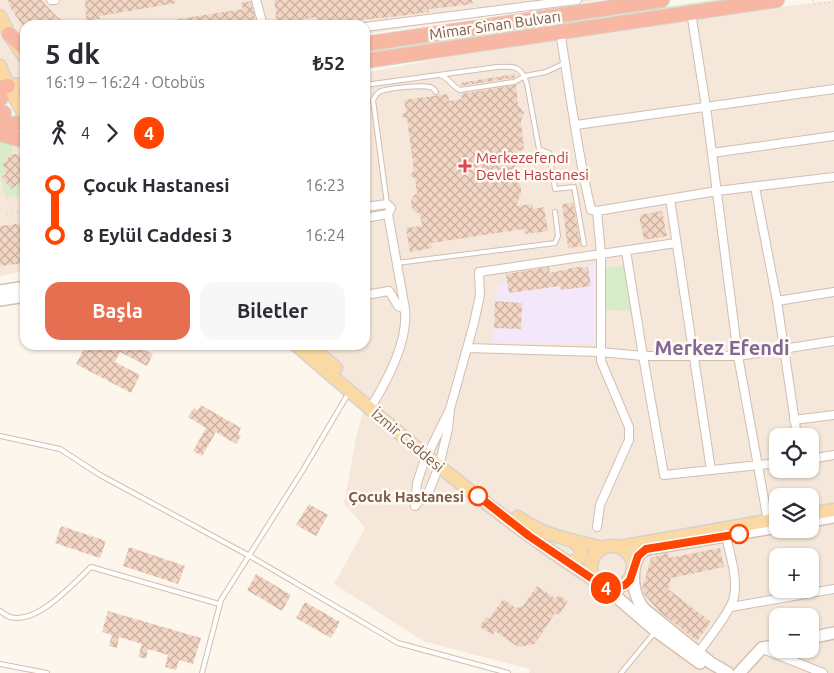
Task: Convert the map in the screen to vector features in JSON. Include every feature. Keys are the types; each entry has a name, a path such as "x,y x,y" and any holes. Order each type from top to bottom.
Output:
{"highway":[{"name":"Mimar Sinan Bulvarı","path":"370,42 662,0"},
{"name":"Mimar Sinan Bulvarı","path":"370,59 777,0"},
{"path":"9,34 20,44"},
{"path":"370,65 436,50"},
{"path":"1,118 20,121"},
{"path":"0,134 20,140"}],"main road":[{"path":"0,16 20,50"},
{"path":"0,66 2,93 20,111"},
{"path":"2,93 20,86"},
{"path":"0,292 20,288"},
{"path":"0,300 20,297"},
{"name":"İzmir Caddesi","path":"302,350 350,391 372,404"},
{"name":"İzmir Caddesi","path":"315,350 428,454 529,525 556,537 602,548"},
{"name":"İzmir Caddesi","path":"440,463 529,536 601,585 656,631 714,670 728,673"},
{"path":"819,512 834,510"},
{"path":"819,520 834,517"},
{"path":"725,533 602,548 593,557 591,564 593,577 601,585 612,589 625,585 630,580 638,556 646,549 725,533 769,523"},
{"path":"566,562 574,562 579,559 581,554 580,548 571,540"},
{"path":"620,547 630,554 634,570"},
{"name":"İzmir Caddesi","path":"634,570 633,580 639,604 698,653 714,670"},
{"path":"819,636 834,633"},
{"path":"739,673 762,648 769,647"}],"street":[{"path":"256,0 262,20"},
{"path":"550,0 558,3"},
{"path":"370,26 530,3 558,3 577,0"},
{"path":"691,12 706,107 738,356 757,465 769,505"},
{"path":"560,32 576,125 580,163 591,210 597,211 717,191 834,177"},
{"path":"576,125 834,88"},
{"path":"712,153 834,136"},
{"path":"755,187 777,301 796,428"},
{"path":"670,199 711,470"},
{"path":"370,206 387,204 391,208 388,214 404,308 405,330 390,371 372,404"},
{"path":"597,211 601,254 601,361 629,427 629,440 600,505 597,527"},
{"path":"370,217 388,214"},
{"path":"450,409 428,454 417,483 414,506 429,491 440,463 448,429 450,409 480,295 479,272 676,243"},
{"path":"626,251 664,476 769,464"},
{"path":"370,293 389,291 398,306 404,308"},
{"path":"777,301 834,292"},
{"path":"467,348 600,352 643,356 738,356 834,342"},
{"path":"794,420 834,415"},
{"path":"819,457 834,455"},
{"path":"698,653 731,607 735,595 734,574 725,533"},
{"path":"731,607 834,589"},
{"path":"762,648 823,673"}],"lane":[{"path":"439,74 446,77 454,87 460,90 514,82 525,76 546,72 565,63"},
{"path":"370,84 509,66 519,69 525,76 538,149 548,153 555,189 574,187 584,244"},
{"path":"387,204 384,169 373,100 375,95 380,91 391,89 427,86 433,88 436,92"},
{"path":"397,263 554,242 558,236 555,212"},
{"path":"202,673 220,604 248,555 350,391"},
{"path":"0,436 60,449 100,475 248,555 398,643 508,673"},
{"path":"0,611 10,617 21,617 44,610 91,567 220,604"},
{"path":"621,673 656,631"},
{"path":"0,664 47,673"},
{"path":"14,673 15,667"}],"path":[{"path":"813,0 813,4 834,2"},
{"path":"6,199 20,197"},
{"path":"7,214 20,211"}],"shaded area":[{"path":"0,0 600,0 370,33 370,20 20,20 20,84 0,87"},
{"path":"834,0 834,673 529,673 530,669 425,642 334,584 365,528 344,503 356,438 367,397 310,350 370,350 370,72 513,44"},
{"path":"20,130 20,272 0,276 0,133"},
{"path":"596,264 602,343 492,343 498,283"}],"green space":[{"path":"714,0 743,0 370,54 370,50"},
{"path":"0,139 12,143 13,154 4,161 7,173 2,177 11,188 20,182 20,195 5,197 0,175"},
{"path":"627,265 635,311 604,310 601,268"}],"building":[{"path":"8,0 41,0 62,20 20,20 20,22 10,7"},
{"path":"85,0 175,0 176,3 100,16 100,19 86,20"},
{"path":"274,0 472,0 473,4 429,9 429,12 363,20 317,20 317,17 300,20 276,20"},
{"path":"251,1 256,20 173,20 243,9 241,3"},
{"path":"514,74 515,77 513,78 460,86 460,83"},
{"name":"Merkezefendi Devlet Hastanesi","path":"516,85 518,106 524,112 521,121 524,150 517,151 519,159 515,162 517,173 514,174 521,187 521,194 516,206 532,204 533,209 544,207 548,231 525,234 524,229 431,243 432,248 410,252 406,228 422,226 420,214 412,208 411,201 414,195 417,194 415,179 410,175 414,170 407,119 401,116 406,111 404,100 448,94 449,101 462,99 461,94"},
{"path":"10,155 20,155 20,183 11,189 2,177 6,174 3,164"},
{"path":"573,203 581,246 568,248 562,204"},
{"path":"662,211 667,236 644,240 639,215"},
{"path":"20,223 20,264 0,266 0,226"},
{"path":"581,266 582,268 588,267 591,286 561,290 560,286 509,293 506,274 549,267 550,273"},
{"path":"495,301 522,303 521,329 494,328"},
{"path":"83,350 145,350 153,354 147,366 120,352 115,362 140,375 131,393 76,364"},
{"path":"201,405 241,428 238,434 241,436 236,444 216,432 202,456 193,451 206,428 188,417 194,408 198,410"},
{"path":"309,504 328,515 316,536 296,525"},
{"path":"61,526 106,541 100,558 55,543"},
{"path":"129,547 185,566 178,584 123,566"},
{"path":"720,548 724,567 671,578 668,589 711,622 697,641 660,612 644,594 642,589 651,558 668,553 669,558"},
{"path":"256,574 291,595 282,611 247,590"},
{"path":"537,586 556,599 558,595 568,601 559,615 555,613 535,644 518,647 495,631 493,635 480,627 486,617 489,619 503,599 516,608 523,606"},
{"path":"305,602 340,622 331,638 296,618"},
{"path":"108,611 201,638 193,664 179,660 176,670 165,667 168,655 148,649 146,659 138,657 142,644 119,637 117,648 109,646 112,635 102,632"}],"bus line":[{"name":"4","path":"478,496 529,536 576,569 601,586 612,589 619,588 630,580 638,556 646,549 739,534"}],"place":[{"name":"Merkezefendi Devlet Hastanesi","path":"465,166"},
{"name":"Çocuk Hastanesi","path":"478,496"}],"district":[{"name":"Merkez Efendi","path":"722,347"}]}
